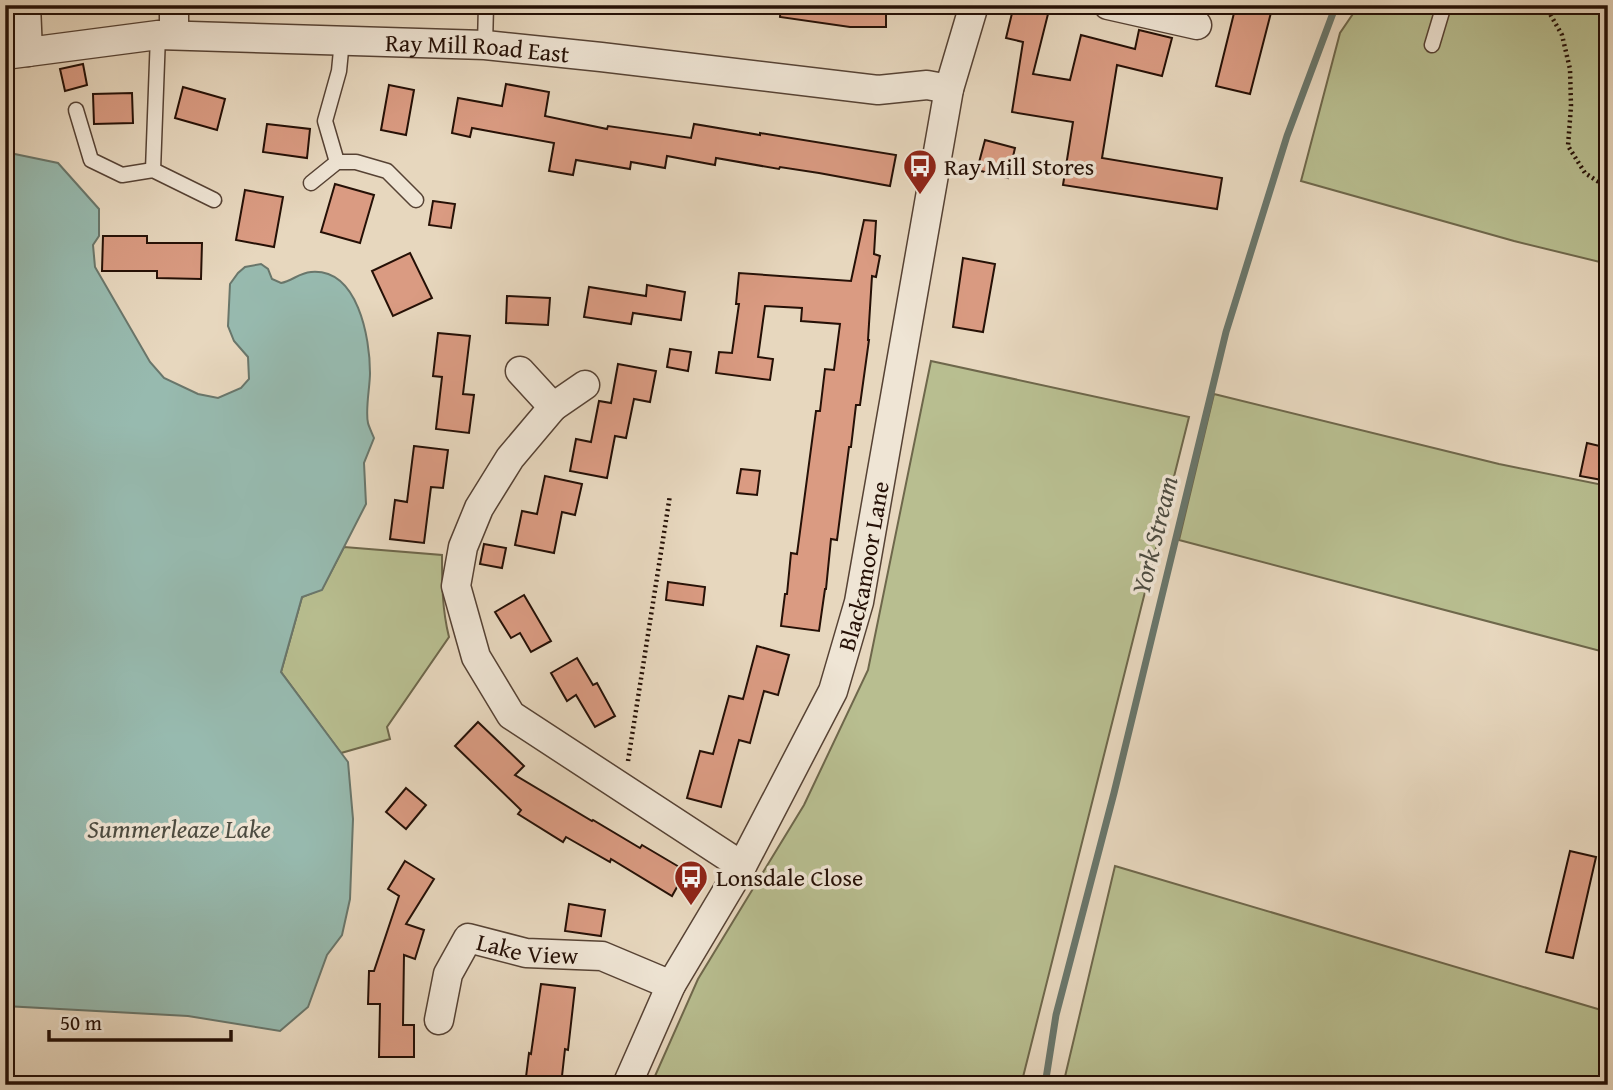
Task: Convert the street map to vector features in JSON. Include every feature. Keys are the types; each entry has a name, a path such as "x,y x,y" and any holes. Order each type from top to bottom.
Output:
{"street":[{"path":"17,53 26,5"},
{"path":"166,35 174,5"},
{"name":"Blackamoor Lane","path":"627,1085 671,985 742,866 832,691 859,601 949,89 974,5"},
{"path":"1108,5 1197,25"},
{"name":"Ray Mill Road East","path":"17,53 166,35 485,45 878,90 927,85 949,89"},
{"path":"520,370 553,407"},
{"path":"585,385 553,407 510,458 479,508 463,547 456,586 476,657 511,715 742,866"},
{"name":"Lake View","path":"439,1020 448,974 468,938 526,953 602,956 671,985"}],"lane":[{"path":"485,45 486,5"},
{"path":"1432,45 1444,5"},
{"path":"153,170 166,35"},
{"path":"337,162 324,121 339,71 342,40"},
{"path":"76,110 90,160 122,174 153,170 214,200"},
{"path":"312,183 337,162 356,162 387,171 416,200"}],"path":[{"path":"1545,5 1562,35 1570,69 1568,146 1585,173 1608,188"},
{"path":"617,785 629,758 670,495"}],"green space":[{"path":"1359,5 1608,5 1608,264 1514,241 1301,181 1340,33"},
{"path":"931,361 1189,417 1021,1085 651,1085 698,979 804,805 868,670"},
{"path":"1214,394 1499,464 1608,486 1608,653 1179,540"},
{"path":"344,547 442,555 442,586 449,637 387,727 390,739 341,753 281,672 302,597 322,589"},
{"path":"1115,866 1608,1012 1608,1085 1063,1085"}],"water":[{"name":"Summerleaze Lake","path":"5,152 58,163 99,209 99,236 93,245 95,267 150,362 164,378 198,394 218,398 241,388 249,379 248,357 234,341 228,326 230,284 245,267 261,264 268,269 272,279 281,283 311,272 327,274 340,281 350,293 364,325 370,373 367,418 374,438 364,463 366,504 322,590 302,597 281,672 348,762 353,819 350,899 342,935 327,955 308,1007 280,1031 188,1016 5,1006"}],"building":[{"path":"781,5 886,5 886,27 850,27 780,17"},
{"path":"1014,5 1030,5 1049,10 1033,74 1070,80 1081,35 1135,49 1139,30 1172,38 1162,76 1117,65 1102,158 1222,178 1217,209 1063,185 1073,122 1012,112 1023,42 1006,38"},
{"path":"1236,5 1273,5 1250,94 1216,86"},
{"path":"83,64 87,85 65,91 60,69"},
{"path":"506,84 549,92 545,116 607,129 608,126 691,138 694,124 896,155 890,186 716,158 715,165 667,156 665,168 631,162 630,169 576,160 573,175 549,171 554,143 472,128 470,137 452,133 458,98 502,106"},
{"path":"389,85 414,90 406,135 381,130"},
{"path":"183,87 225,99 217,130 175,118"},
{"path":"132,93 133,123 94,124 93,94"},
{"path":"267,124 310,129 307,158 263,152"},
{"path":"985,140 1015,148 1008,178 977,170"},
{"path":"335,184 374,195 360,243 321,232"},
{"path":"245,190 283,197 274,247 236,240"},
{"path":"433,201 455,204 451,228 429,225"},
{"path":"864,220 876,221 874,254 880,256 876,277 872,276 869,340 860,405 856,405 837,540 831,539 819,631 781,626 791,553 797,554 816,411 820,411 825,369 834,370 840,324 801,321 802,308 765,306 758,357 773,359 770,380 716,373 719,352 732,353 739,304 736,304 739,273 851,281"},
{"path":"103,236 147,236 147,243 202,243 201,279 157,278 157,271 102,271"},
{"path":"410,253 432,298 393,316 372,271"},
{"path":"963,258 995,264 983,332 953,327"},
{"path":"647,285 685,292 681,320 633,313 631,324 584,317 589,287 646,296"},
{"path":"507,296 550,298 548,325 506,323"},
{"path":"438,333 470,336 463,394 474,395 469,433 436,429 442,377 433,376"},
{"path":"670,349 691,352 688,371 667,367"},
{"path":"618,364 656,371 650,402 634,399 626,438 615,436 607,478 570,471 576,439 591,442 599,401 611,403"},
{"path":"1587,443 1608,448 1602,480 1580,476"},
{"path":"414,446 448,450 443,488 431,487 424,543 390,539 395,500 407,502"},
{"path":"741,469 760,471 757,495 737,493"},
{"path":"545,476 582,484 575,515 562,512 554,553 515,545 522,511 537,514"},
{"path":"484,544 506,548 502,568 480,564"},
{"path":"668,582 705,587 703,605 666,600"},
{"path":"524,595 551,641 531,652 520,633 511,638 495,612"},
{"path":"757,646 789,655 778,695 764,691 750,743 739,740 721,807 687,798 700,751 713,754 729,696 743,699"},
{"path":"577,658 593,685 597,683 615,716 595,727 576,695 567,701 551,673"},
{"path":"478,722 524,766 515,775 640,848 642,845 686,871 672,896 611,859 610,862 566,837 563,842 518,814 521,810 455,746"},
{"path":"406,788 426,805 406,829 386,812"},
{"path":"1570,851 1596,857 1573,958 1546,952"},
{"path":"405,861 434,879 406,924 424,930 415,959 404,955 403,1025 414,1025 414,1057 379,1057 380,1004 368,1004 369,971 374,971 399,896 388,889"},
{"path":"569,904 605,910 601,936 565,931"},
{"path":"541,984 575,988 561,1085 525,1085"}],"waterway":[{"name":"York Stream","path":"1045,1085 1056,1015 1114,793 1226,332 1287,136 1336,5"}],"place":[{"name":"Ray Mill Stores","path":"920,196"},
{"name":"Lonsdale Close","path":"691,907"}]}
